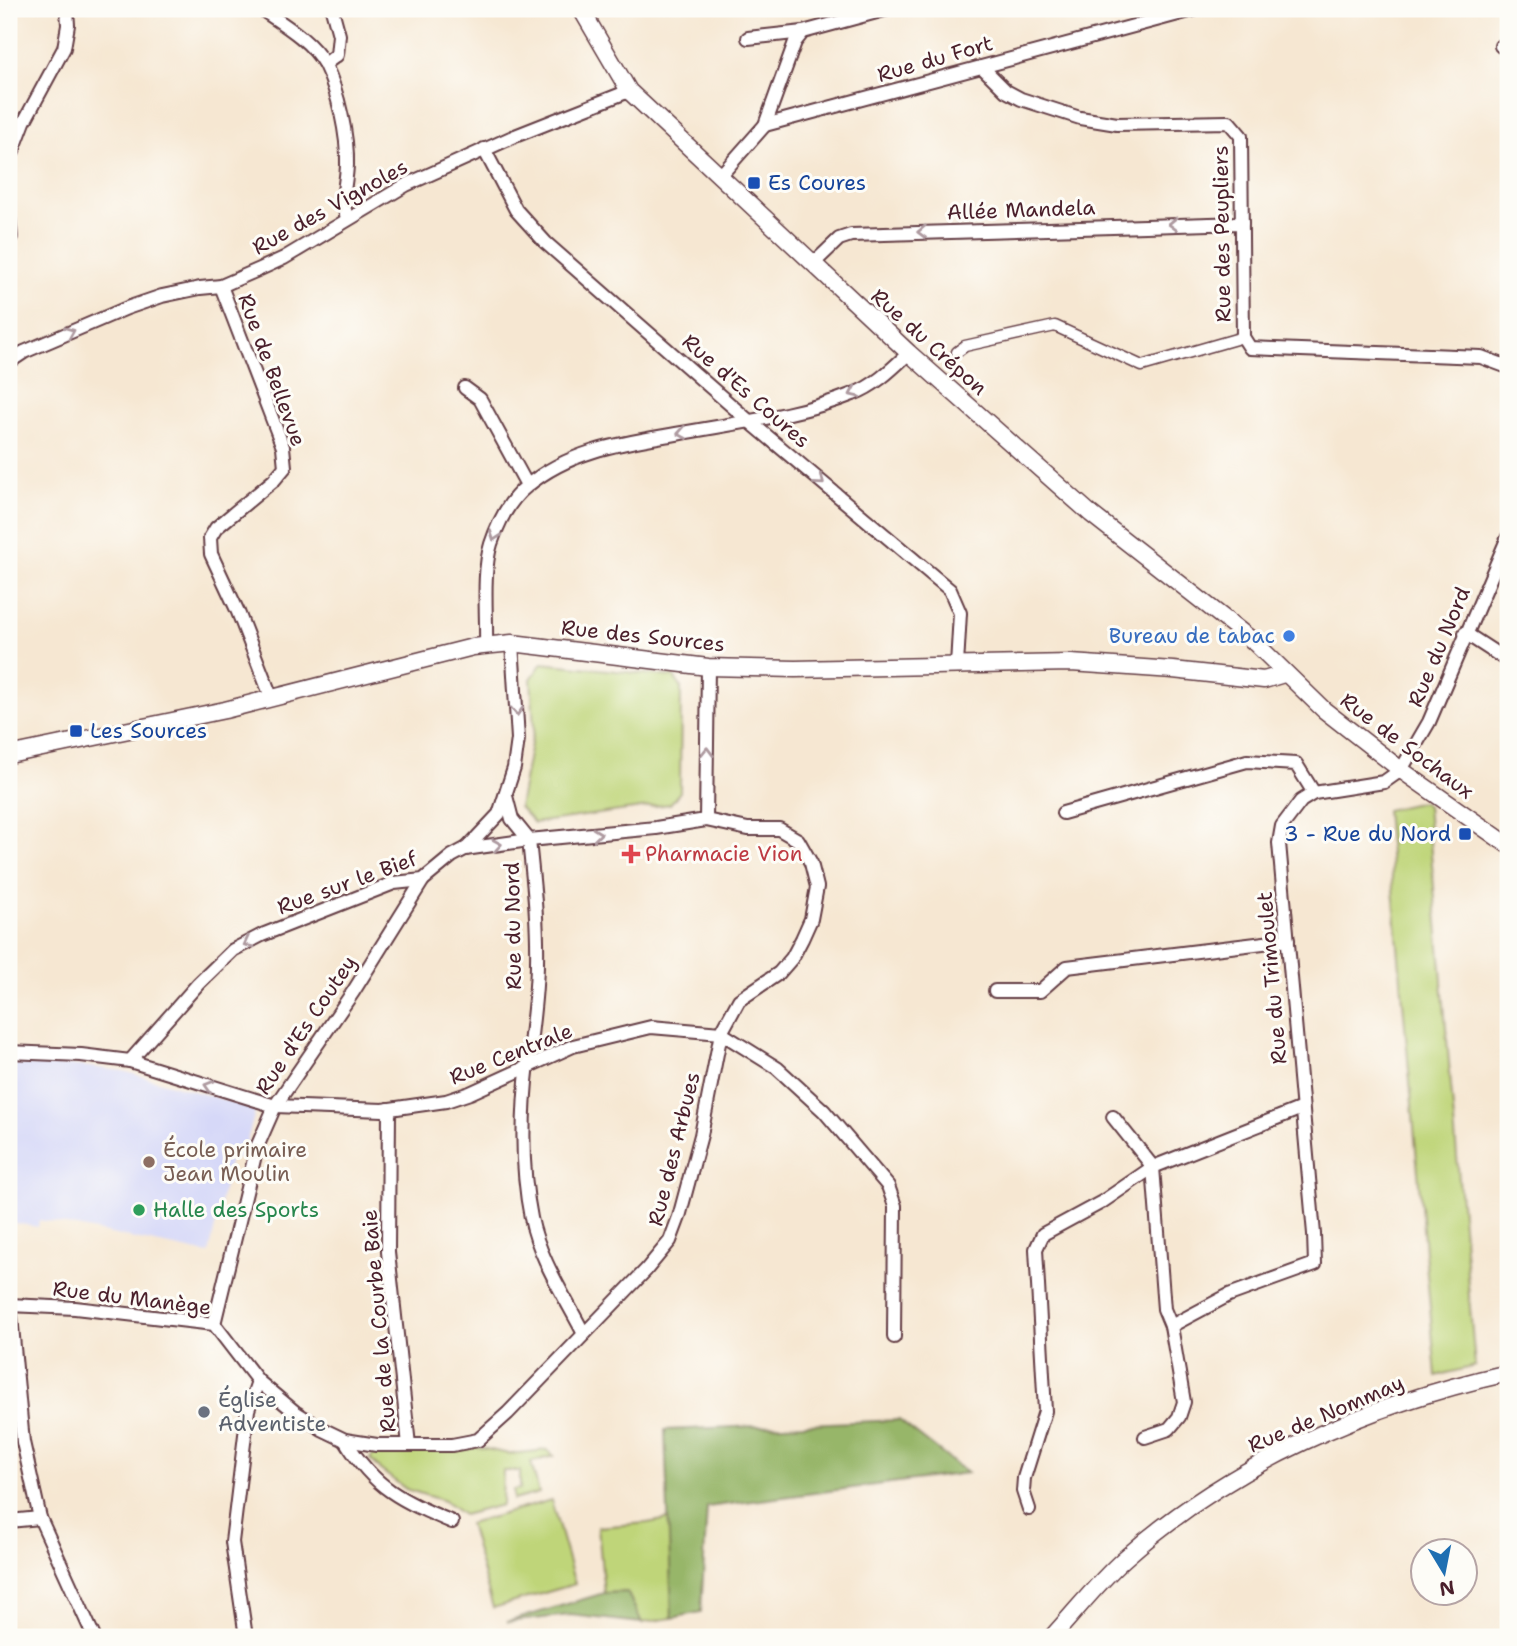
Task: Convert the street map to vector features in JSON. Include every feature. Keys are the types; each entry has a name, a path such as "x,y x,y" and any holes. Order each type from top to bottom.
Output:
{"street":[{"path":"9,171 11,156 24,122 64,48 68,25 67,9"},
{"path":"261,9 304,40 325,64 342,117 347,164 342,201 347,218"},
{"path":"325,64 337,55 339,35 332,9"},
{"name":"Rue du Crépon","path":"581,9 629,91 909,353 1091,514 1253,641 1284,674"},
{"path":"748,38 803,32 888,9"},
{"name":"Rue du Fort","path":"765,125 1197,9"},
{"path":"720,176 765,125 795,42 803,32"},
{"name":"Rue des Peupliers","path":"982,67 1006,91 1021,99 1080,118 1116,124 1229,122 1241,136 1243,337 1250,348 1481,357 1508,367"},
{"name":"Rue des Vignoles","path":"9,362 24,352 127,308 162,296 220,286 284,258 406,185 484,149 629,91"},
{"name":"Rue d'Es Coures","path":"484,149 516,210 529,226 750,421 950,590 960,613 957,665"},
{"path":"9,216 11,237"},
{"name":"Allée Mandela","path":"813,264 839,239 851,235 1242,223"},
{"name":"Rue de Bellevue","path":"220,286 284,447 285,467 274,480 216,528 210,538 211,554 238,612 272,699"},
{"path":"957,352 965,346 1055,326 1142,366 1243,337"},
{"path":"486,646 488,561 491,546 500,521 513,499 527,485 565,462 590,451 750,421 856,394 888,373 909,353"},
{"path":"465,388 480,399 527,485"},
{"name":"Rue du Nord","path":"1401,770 1429,722 1465,633 1507,542"},
{"path":"1465,633 1508,661"},
{"path":"466,849 499,814 514,768 518,739 512,643"},
{"name":"Rue des Sources","path":"9,755 272,699 473,647 512,643 708,667 795,669 1071,663 1264,680 1284,674"},
{"path":"706,820 708,667"},
{"name":"Rue de Sochaux","path":"1284,674 1324,710 1401,770 1508,845"},
{"path":"1063,813 1247,761 1296,764 1314,793 1384,782 1401,770"},
{"name":"Rue du Trimoulet","path":"1171,1326 1229,1295 1315,1264 1279,843 1282,825 1301,801 1314,793"},
{"path":"506,796 512,819 529,840"},
{"name":"Rue sur le Bief","path":"130,1060 198,984 233,950 262,935 394,883 423,880 452,856 466,849 706,820"},
{"name":"Rue des Arbues","path":"258,1381 295,1412 345,1440 377,1445 409,1445 452,1444 478,1440 646,1270 670,1241 701,1135 721,1032 739,1000 779,973 792,958 811,919 817,887 811,863 798,840 779,829 748,829 706,820"},
{"name":"Rue du Nord","path":"529,840 536,902 537,964 527,1066 524,1136 531,1219 551,1269 584,1334"},
{"name":"Rue d'Es Coutey","path":"214,1324 257,1147 275,1106 353,992 423,880"},
{"path":"995,991 1041,991 1067,967 1288,940"},
{"name":"Rue Centrale","path":"9,1052 130,1060 275,1106 389,1109 446,1101 470,1093 573,1046 651,1027 721,1032 777,1068 824,1111 888,1186 895,1206 894,1337"},
{"path":"1029,1509 1023,1491 1024,1478 1045,1411 1036,1249 1043,1234 1102,1202 1153,1167 1302,1108"},
{"name":"Rue de la Courbe Baie","path":"389,1109 388,1252 409,1445"},
{"path":"1113,1117 1153,1167 1164,1309 1171,1326 1184,1402 1179,1417 1169,1429 1145,1437"},
{"path":"10,1305 23,1442 40,1518 94,1637"},
{"name":"Rue du Manège","path":"10,1305 75,1308 214,1324 258,1381"},
{"name":"Rue de Nommay","path":"1052,1637 1114,1568 1151,1536 1218,1487 1260,1463 1328,1431 1455,1385 1508,1374"},
{"path":"246,1637 232,1542 247,1410 258,1381"},
{"path":"345,1440 360,1465 401,1500 452,1522"},
{"path":"9,1521 40,1518"}],"shaded area":[{"name":"École primaire Jean Moulin","path":"9,1064 81,1066 123,1071 253,1108 255,1112 242,1159 230,1158 209,1254 39,1220 38,1227 9,1222"}],"green space":[{"path":"542,663 674,677 681,687 680,792 670,804 534,823 519,807 534,728 531,679"},
{"path":"1422,802 1427,806 1475,1366 1436,1376 1386,810"},
{"path":"899,1420 967,1473 707,1507 701,1612 672,1618 665,1430"},
{"path":"477,1447 509,1454 547,1450 554,1456 531,1462 539,1493 513,1500 513,1490 520,1489 520,1471 503,1471 502,1505 463,1515 444,1501 406,1489 370,1459 375,1451 462,1450"},
{"path":"551,1500 575,1584 493,1608 469,1524"},
{"path":"669,1519 672,1618 642,1623 627,1592 604,1593 598,1527"},
{"path":"627,1592 642,1623 570,1615 507,1622 604,1593"}],"place":[{"name":"Es Coures","path":"754,183"},
{"name":"Bureau de tabac","path":"1289,636"},
{"name":"Les Sources","path":"76,731"},
{"name":"3 - Rue du Nord","path":"1465,834"},
{"name":"Pharmacie Vion","path":"631,854"},
{"name":"École primaire Jean Moulin","path":"149,1162"},
{"name":"Halle des Sports","path":"139,1210"},
{"name":"Église Adventiste","path":"204,1412"}]}
